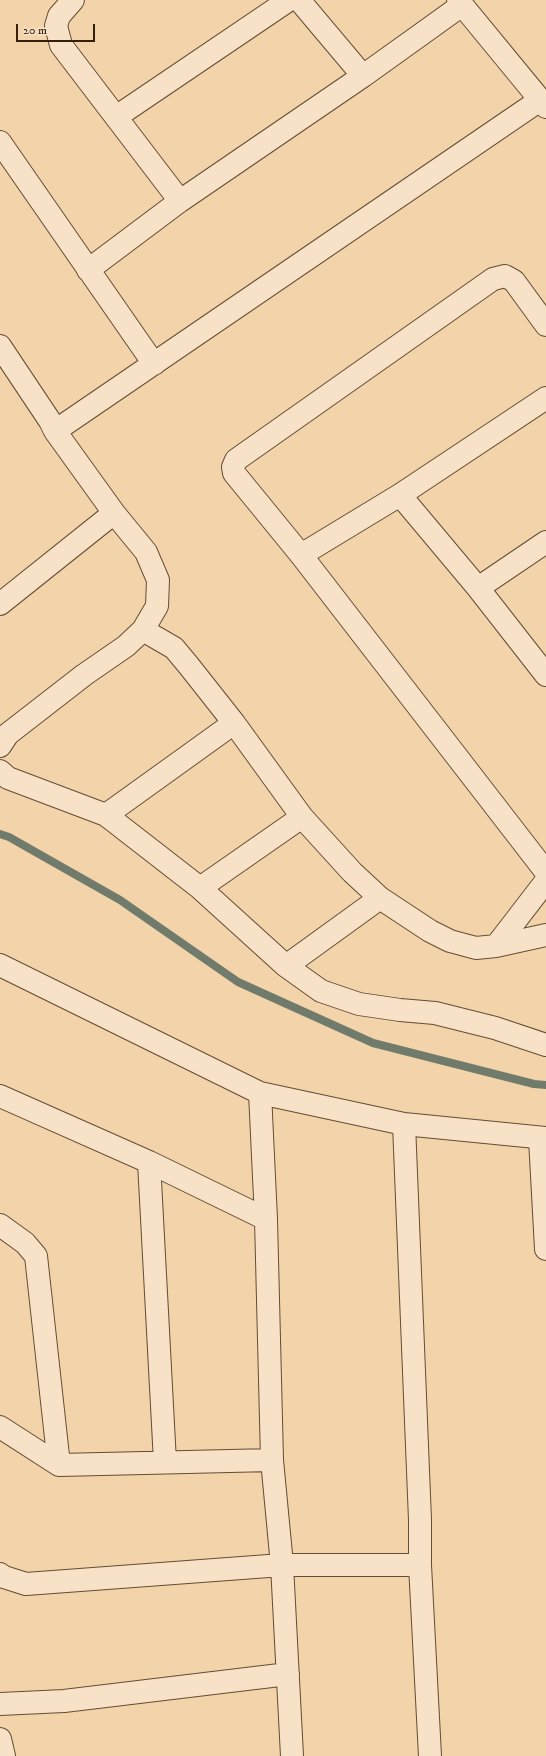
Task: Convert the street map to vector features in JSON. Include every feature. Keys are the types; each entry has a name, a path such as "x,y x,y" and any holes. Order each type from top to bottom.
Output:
{"street":[{"path":"73,0 59,16 56,26 60,45 180,201"},
{"path":"116,117 289,0"},
{"path":"300,0 363,76"},
{"path":"55,431 543,104 460,2 363,76 180,201 88,270"},
{"path":"0,142 154,364"},
{"path":"546,326 514,281 505,276 493,279 236,460 233,467 234,473 301,555 546,872"},
{"path":"0,346 50,421 55,431 114,514 146,552 158,580 157,606 143,630 126,646 84,675 8,734 0,746"},
{"path":"301,555 400,495 546,398"},
{"path":"400,495 478,588 546,675"},
{"path":"0,604 114,514"},
{"path":"478,588 546,542"},
{"path":"143,630 174,648 234,723 302,817 352,872 380,898 430,931 450,941 476,948 496,946 546,935"},
{"path":"106,815 234,723"},
{"path":"0,771 8,778 106,815 200,888 286,966 321,991 359,1004 435,1013 495,1028 546,1044"},
{"path":"200,888 302,817"},
{"path":"496,946 546,881"},
{"path":"286,966 380,898"},
{"path":"0,964 260,1093 404,1124 543,1138 546,1249"},
{"path":"260,1093 266,1219 272,1460 282,1565 292,1756"},
{"path":"0,1096 149,1162 266,1219"},
{"path":"404,1124 420,1520 420,1565 430,1756"},
{"path":"149,1162 165,1462"},
{"path":"0,1225 25,1244 36,1256 59,1465"},
{"path":"0,1427 59,1465 272,1460"},
{"path":"0,1574 4,1577 26,1584 282,1565 420,1565"},
{"path":"0,1704 64,1701 288,1674"},
{"path":"0,1739 4,1756"}],"waterway":[{"path":"0,834 9,837 120,900 238,982 373,1043 534,1084 546,1085"}]}
